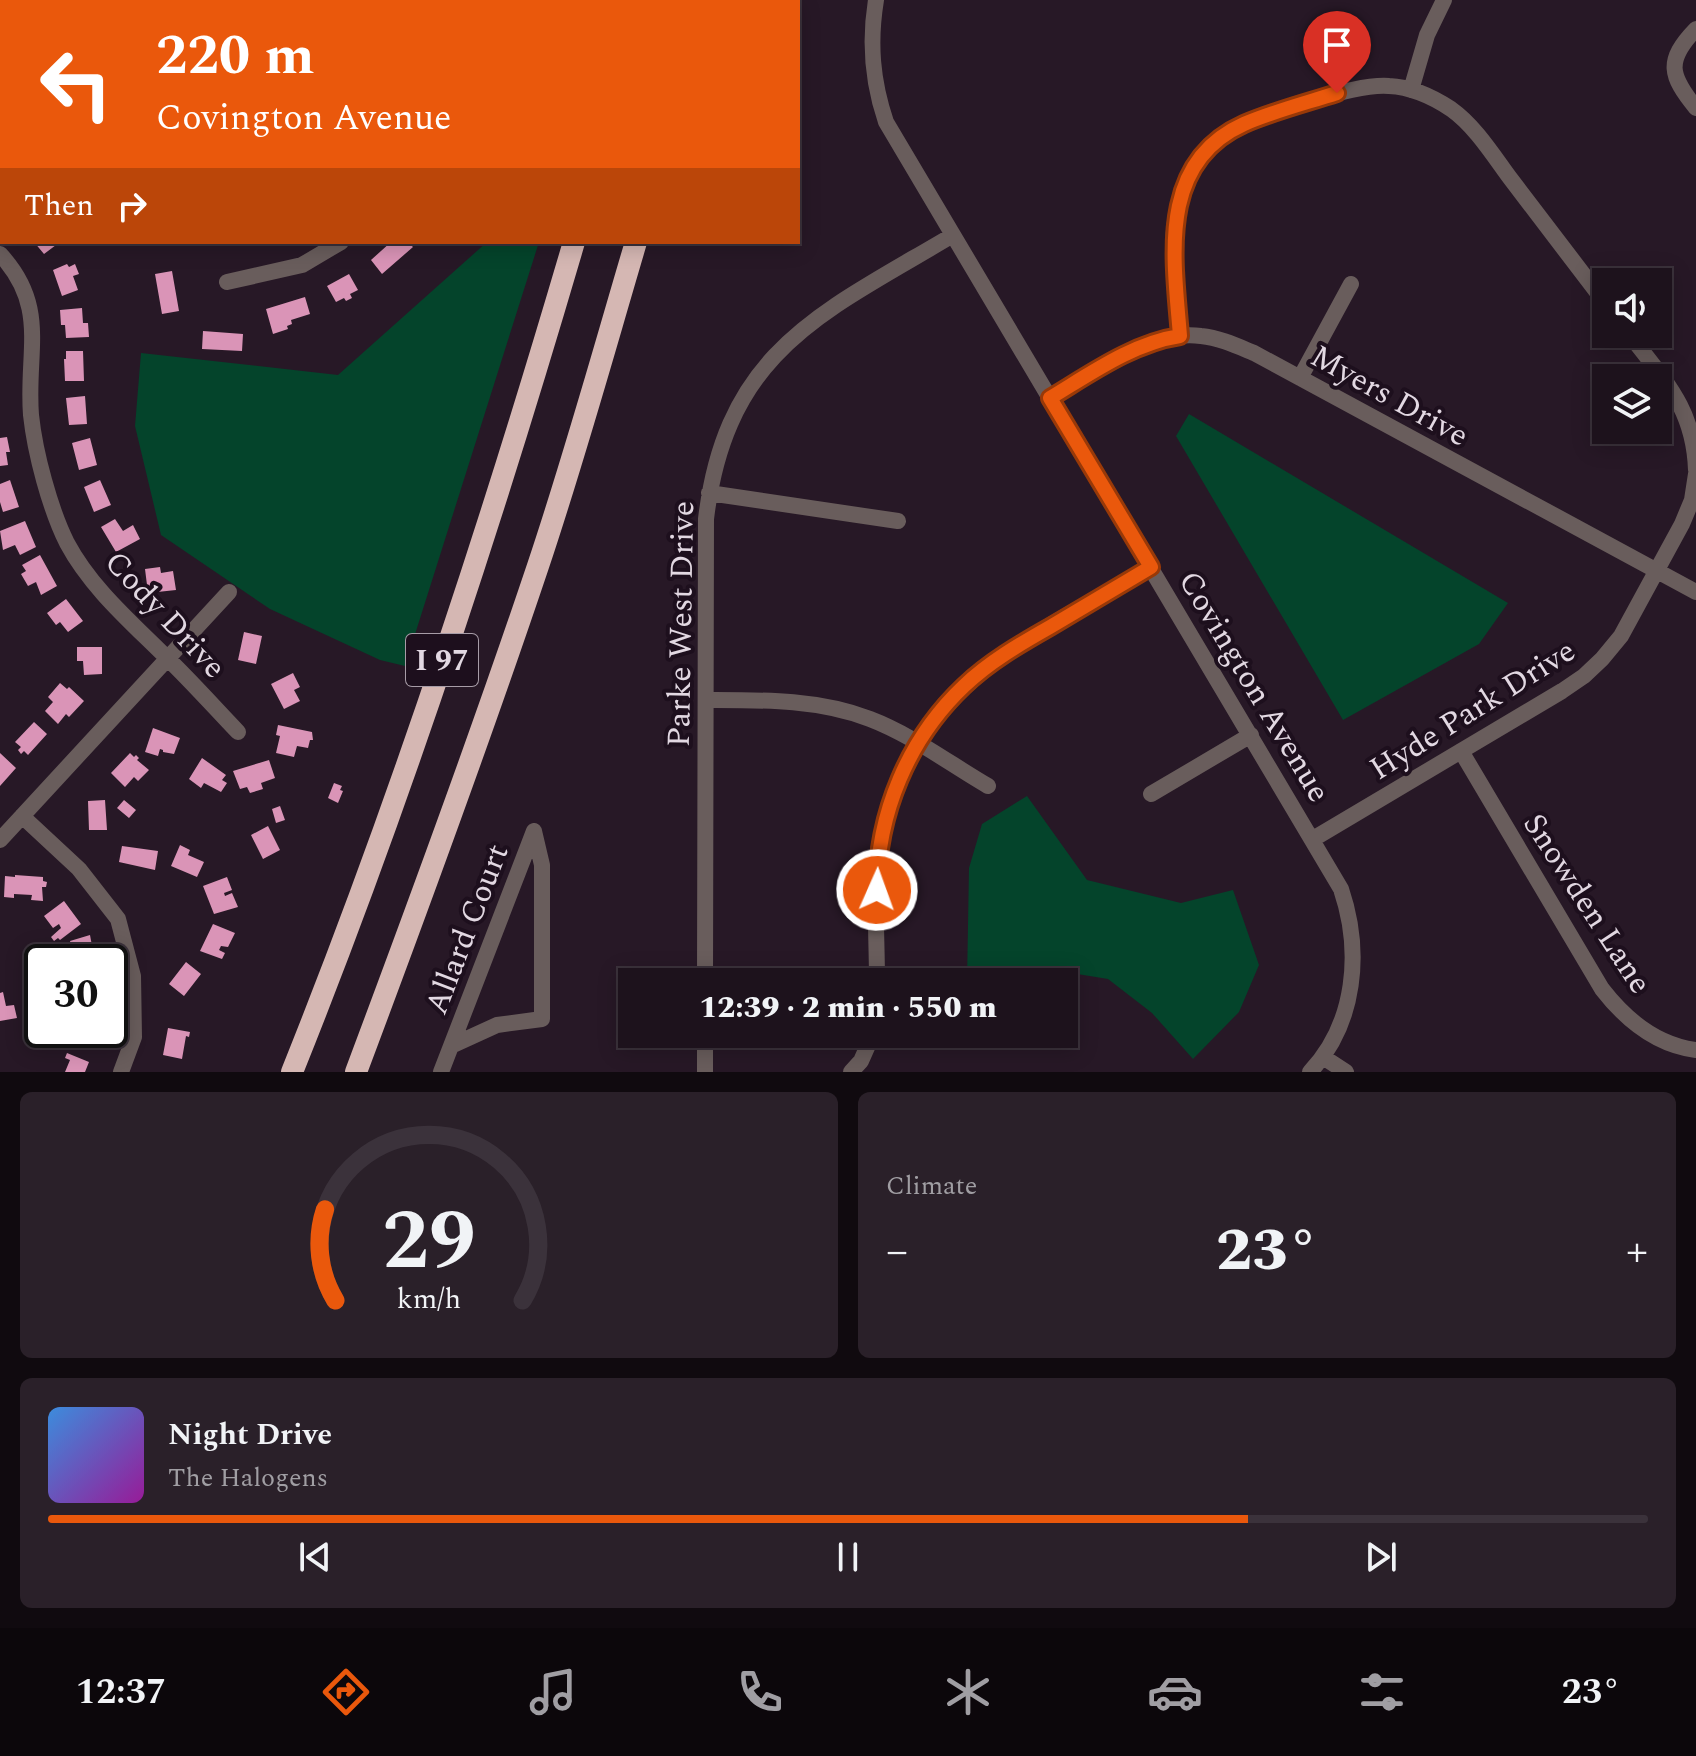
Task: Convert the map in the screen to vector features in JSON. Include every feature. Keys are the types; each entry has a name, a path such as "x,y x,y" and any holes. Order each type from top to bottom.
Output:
{"highway":[{"name":"I 97","path":"292,1072 429,701 534,380 573,244"},
{"name":"I 97","path":"356,1072 480,736 539,563 635,244"}],"street":[{"name":"Covington Avenue","path":"876,0 871,52 879,102 894,135 1341,889 1353,937 1351,986 1346,1008 1323,1057 1310,1072"},
{"path":"1411,90 1427,35 1444,0"},
{"path":"1696,29 1679,49 1674,66 1676,84 1696,108"},
{"path":"1180,336 1174,220 1187,180 1203,155 1226,134 1245,124 1363,87 1388,86 1411,90 1453,111 1471,127 1592,286"},
{"name":"Parke West Drive","path":"705,968 706,519 715,464 738,408 770,359 816,318 953,235"},
{"path":"227,282 302,265 338,244"},
{"name":"Cody Drive","path":"0,254 17,275 30,302 33,325 31,414 41,473 67,542 102,594 238,732"},
{"path":"1300,378 1351,284"},
{"name":"Myers Drive","path":"1050,398 1105,365 1158,339 1200,336 1227,342 1300,378 1696,592"},
{"name":"Hyde Park Drive","path":"1313,839 1562,691 1593,668 1621,636 1682,524 1692,500 1696,472 1695,450 1685,414 1640,348"},
{"path":"709,493 898,521"},
{"path":"877,968 877,859 888,809 917,744 945,706 989,665 1151,567"},
{"path":"0,840 229,592"},
{"path":"706,700 810,704 871,719 988,786"},
{"path":"1151,794 1251,735"},
{"name":"Snowden Lane","path":"1461,751 1602,989 1618,1009 1654,1036 1680,1048 1696,1050"},
{"path":"22,816 79,869 118,919 133,976 134,1037 121,1072"},
{"name":"Allard Court","path":"441,1072 451,1046 534,831 542,865 542,1019 497,1025 451,1046"},
{"path":"705,1048 705,1072"},
{"path":"851,1072 867,1048"},
{"path":"1323,1057 1346,1072"}],"green space":[{"path":"485,244 538,244 405,666 380,660 270,609 161,535 135,426 141,353 338,375"},
{"path":"1189,414 1508,603 1479,644 1343,720 1176,436"},
{"path":"1027,796 1087,880 1181,903 1233,890 1259,965 1239,1012 1193,1059 1152,1013 1108,979 1078,974 1078,968 967,968 969,868 982,824"}],"building":[{"path":"36,244 57,244 44,254"},
{"path":"389,244 410,244 413,247 382,274 371,260"},
{"path":"67,264 69,267 75,264 79,274 73,276 78,290 62,296 53,270"},
{"path":"172,271 179,311 162,314 155,274"},
{"path":"349,274 358,290 350,294 352,298 336,302 327,286"},
{"path":"305,297 310,314 291,320 288,329 273,334 266,309"},
{"path":"82,308 83,323 88,323 89,337 66,338 60,310"},
{"path":"203,331 243,334 242,351 202,349"},
{"path":"66,351 83,351 84,381 65,381"},
{"path":"85,396 87,424 69,425 66,398"},
{"path":"7,437 10,452 6,452 8,465 0,466 0,438"},
{"path":"90,438 97,465 79,470 72,443"},
{"path":"10,480 19,507 3,512 0,484"},
{"path":"100,480 111,505 94,512 84,487"},
{"path":"115,519 123,531 133,525 140,539 116,552 101,527"},
{"path":"25,521 36,547 20,555 15,545 3,550 0,531"},
{"path":"40,555 57,586 41,595 36,582 28,586 21,574 26,571 22,565"},
{"path":"160,567 161,573 173,571 176,590 148,593 145,569"},
{"path":"66,599 83,621 68,632 60,622 56,625 47,613"},
{"path":"244,632 262,636 256,664 238,660"},
{"path":"77,647 102,647 102,674 84,675 83,661 77,661"},
{"path":"293,673 300,687 294,690 300,701 284,709 271,684"},
{"path":"60,683 84,701 58,724 45,711 53,702 48,697"},
{"path":"34,722 47,734 28,755 24,751 21,754 18,750 21,747 15,742"},
{"path":"278,725 312,732 313,740 310,740 308,748 297,746 294,757 276,753 280,736 276,735"},
{"path":"153,728 180,738 174,754 160,749 158,756 145,752"},
{"path":"0,753 16,768 0,786"},
{"path":"130,753 134,757 136,755 137,760 149,770 138,781 134,777 125,787 111,773"},
{"path":"202,758 226,775 222,780 227,783 221,792 204,783 201,788 189,779"},
{"path":"269,760 275,778 261,783 263,789 250,793 247,787 240,789 233,771"},
{"path":"334,783 342,786 340,790 343,791 338,803 328,798"},
{"path":"105,800 107,830 89,830 88,801"},
{"path":"124,800 136,810 129,818 117,808"},
{"path":"280,806 285,820 276,823 272,809"},
{"path":"268,826 280,850 263,859 251,835"},
{"path":"180,845 190,850 188,855 204,862 197,877 171,866"},
{"path":"122,846 158,851 155,870 119,862"},
{"path":"5,876 43,877 43,881 47,882 46,887 42,887 43,901 31,900 32,895 4,897"},
{"path":"227,877 232,890 224,893 225,896 232,893 238,907 214,914 203,886"},
{"path":"64,901 81,924 54,941 51,937 61,928 59,924 53,928 44,916"},
{"path":"213,924 235,933 228,947 221,946 219,950 225,953 222,959 200,951"},
{"path":"90,935 92,944 71,944 70,941"},
{"path":"186,962 201,974 184,996 169,984"},
{"path":"3,992 6,1006 14,1005 17,1018 0,1021 0,993"},
{"path":"168,1028 190,1032 189,1037 186,1036 182,1059 163,1055"},
{"path":"67,1053 89,1062 85,1072 65,1072 70,1060 65,1058"}],"route":[{"path":"877,890 877,859 888,809 917,744 945,706 964,685 989,665 1151,567 1050,398 1105,365 1158,339 1180,336 1174,220 1187,180 1203,155 1226,134 1245,124 1337,93"}]}
